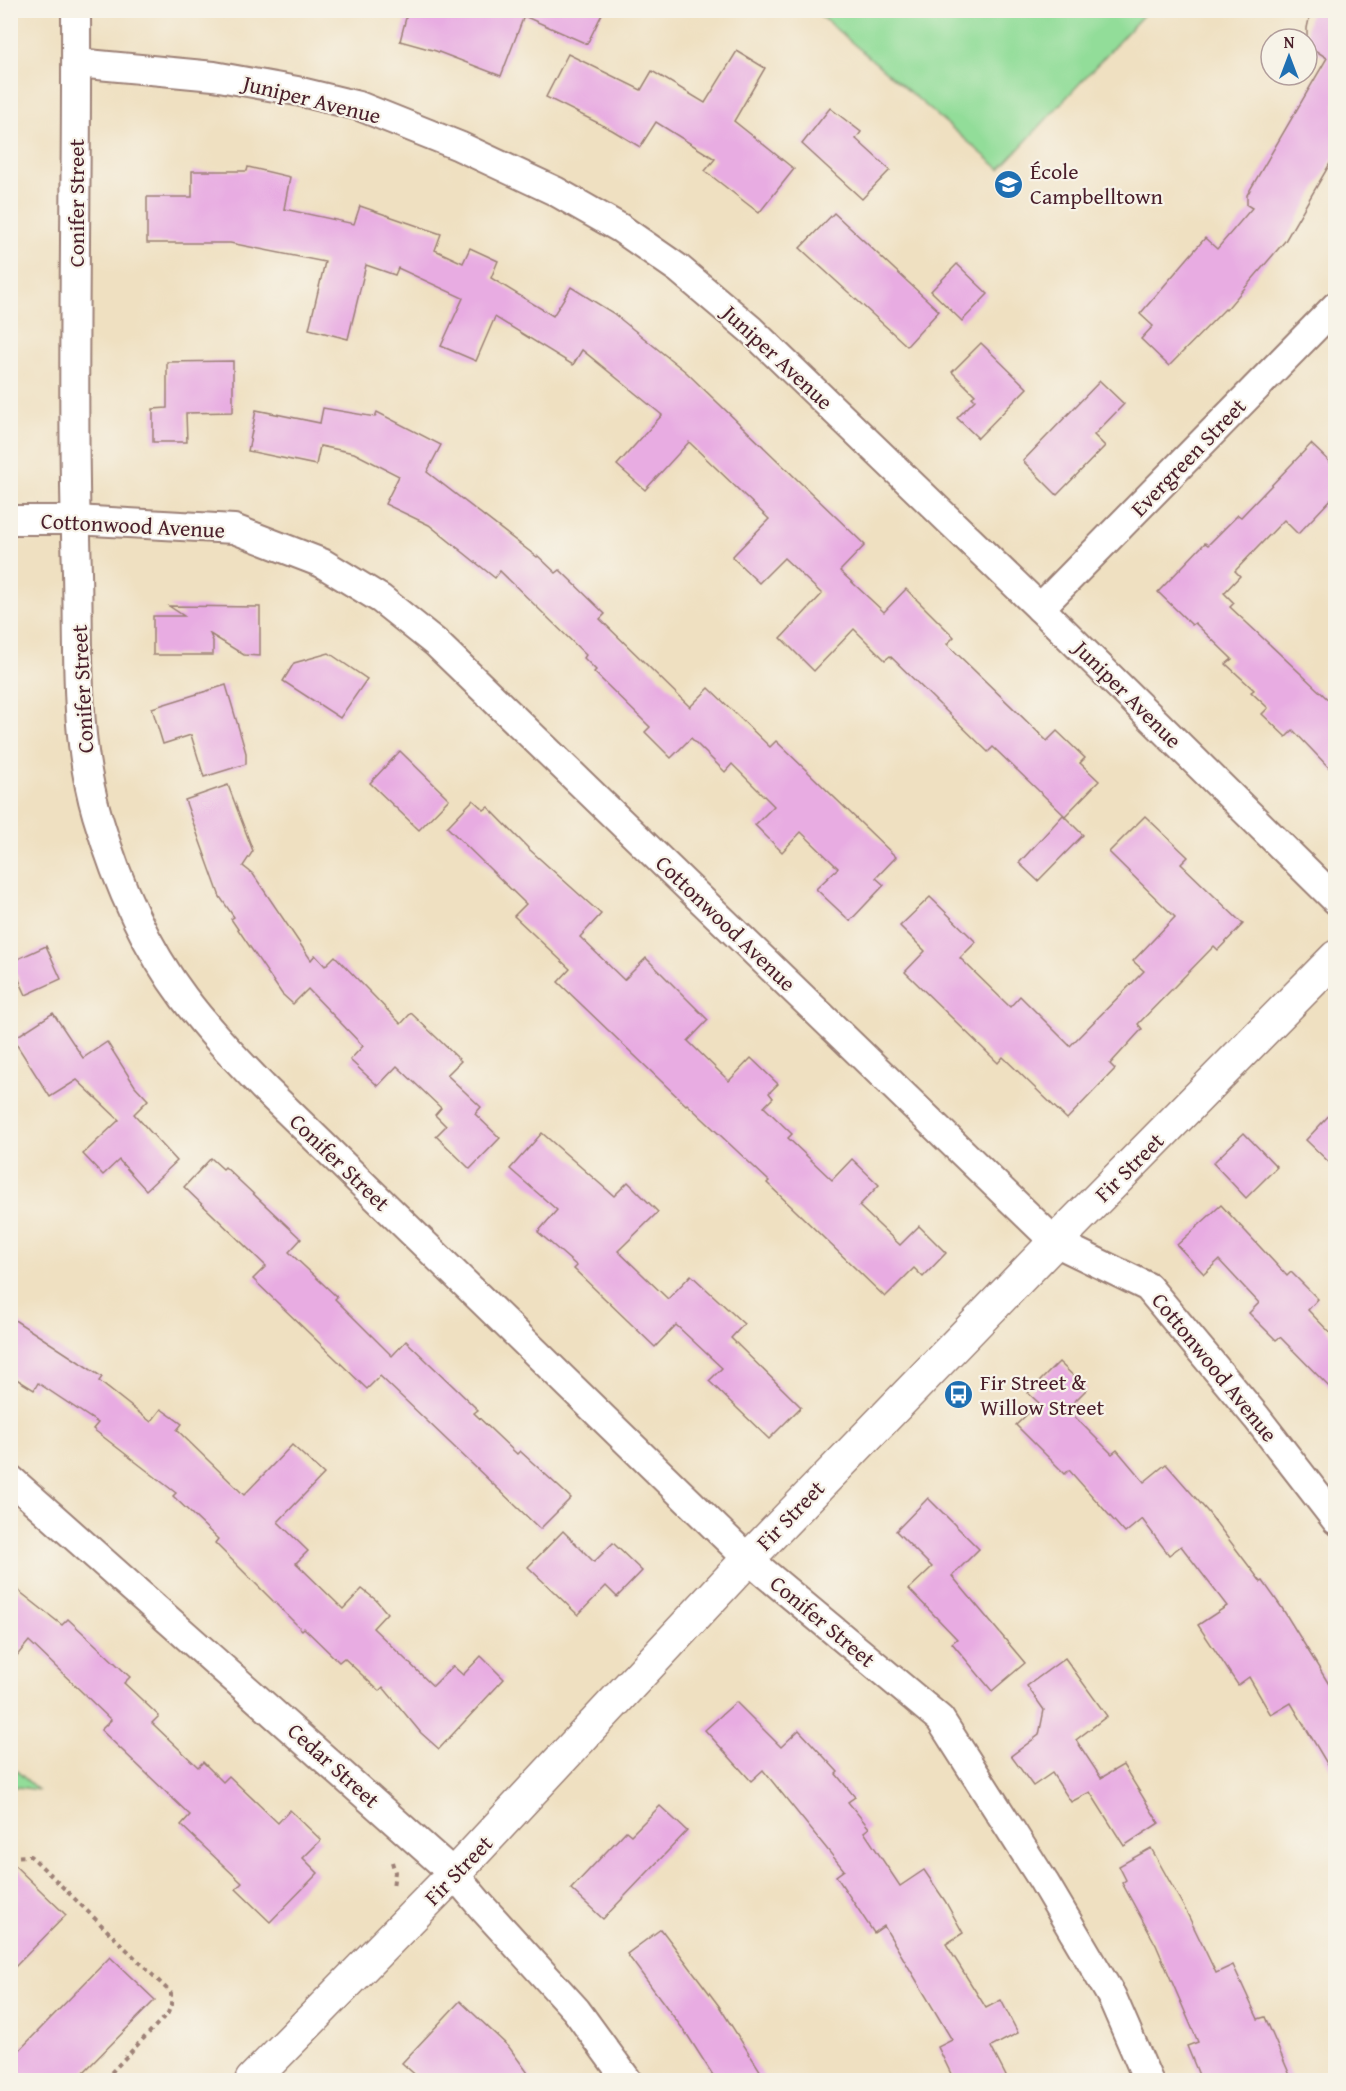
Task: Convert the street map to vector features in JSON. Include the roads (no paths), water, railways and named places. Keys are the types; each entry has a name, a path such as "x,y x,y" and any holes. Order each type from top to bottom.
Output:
{"street":[{"name":"Conifer Street","path":"76,10 75,520 82,743 97,814 124,891 158,958 183,997 226,1049 748,1559 940,1719 1044,1881 1112,1997 1148,2080"},
{"name":"Juniper Avenue","path":"77,63 214,76 297,91 359,106 459,146 574,202 620,228 679,269 751,330 1040,608 1335,900"},
{"name":"Evergreen Street","path":"1040,608 1335,306"},
{"name":"Cottonwood Avenue","path":"10,520 75,520 234,529 322,563 381,599 436,643 1055,1242 1148,1287 1257,1418 1335,1520"},
{"name":"Fir Street","path":"252,2080 454,1874 748,1559 1335,957"},
{"name":"Cedar Street","path":"10,1479 454,1874 576,2010 627,2080"}],"place":[{"name":"École Campbelltown","path":"1009,184"},
{"name":"Fir Street & Willow Street","path":"959,1395"}]}
